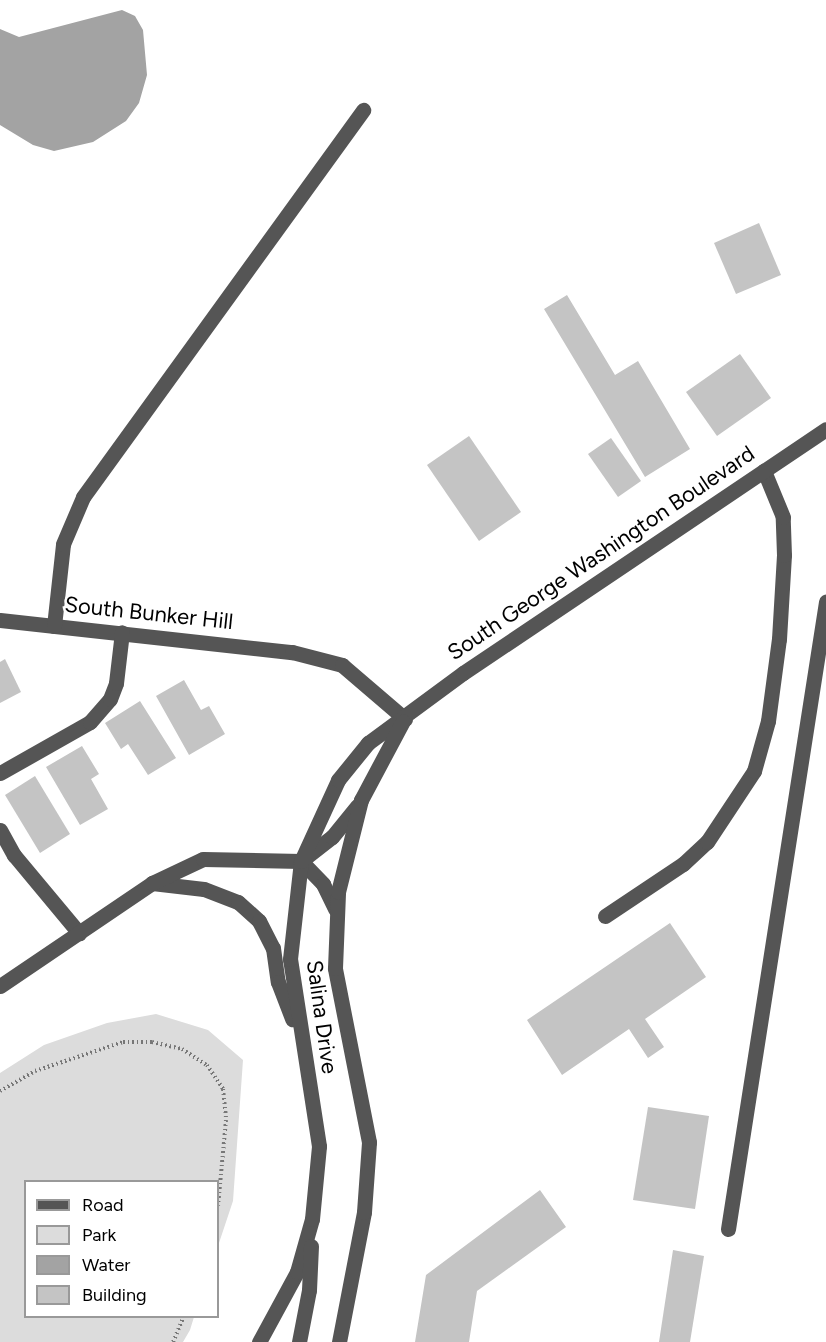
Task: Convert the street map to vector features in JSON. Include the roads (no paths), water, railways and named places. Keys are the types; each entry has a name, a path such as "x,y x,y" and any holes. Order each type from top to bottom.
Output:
{"street":[{"path":"54,626 63,544 82,497 363,110"},
{"name":"South George Washington Boulevard","path":"405,719 463,672 826,429"},
{"path":"604,916 683,864 707,842 754,771 769,710 779,639 784,555 783,517 764,471"},
{"path":"728,1229 826,602"},
{"name":"South Bunker Hill","path":"0,620 292,652 342,665 405,719"},
{"path":"0,773 90,722 110,699 116,683 122,632"},
{"name":"Salina Drive","path":"339,1342 364,1212 369,1142 335,968 338,892 361,800 405,719"},
{"name":"Salina Drive","path":"259,1342 297,1272 312,1219 318,1146 290,958 301,861 338,780 368,743 405,719"},
{"path":"0,986 152,883 203,859 301,861 332,837 361,800"},
{"path":"0,830 14,855 80,933"},
{"path":"301,861 323,884 337,913"},
{"path":"152,883 204,888 238,903 259,921 273,948 278,982 302,1044"},
{"path":"298,1342 309,1290 312,1219"}],"water":[{"path":"122,10 135,16 143,30 147,75 139,103 126,121 93,142 54,151 33,145 0,125 0,29 19,37"}]}
